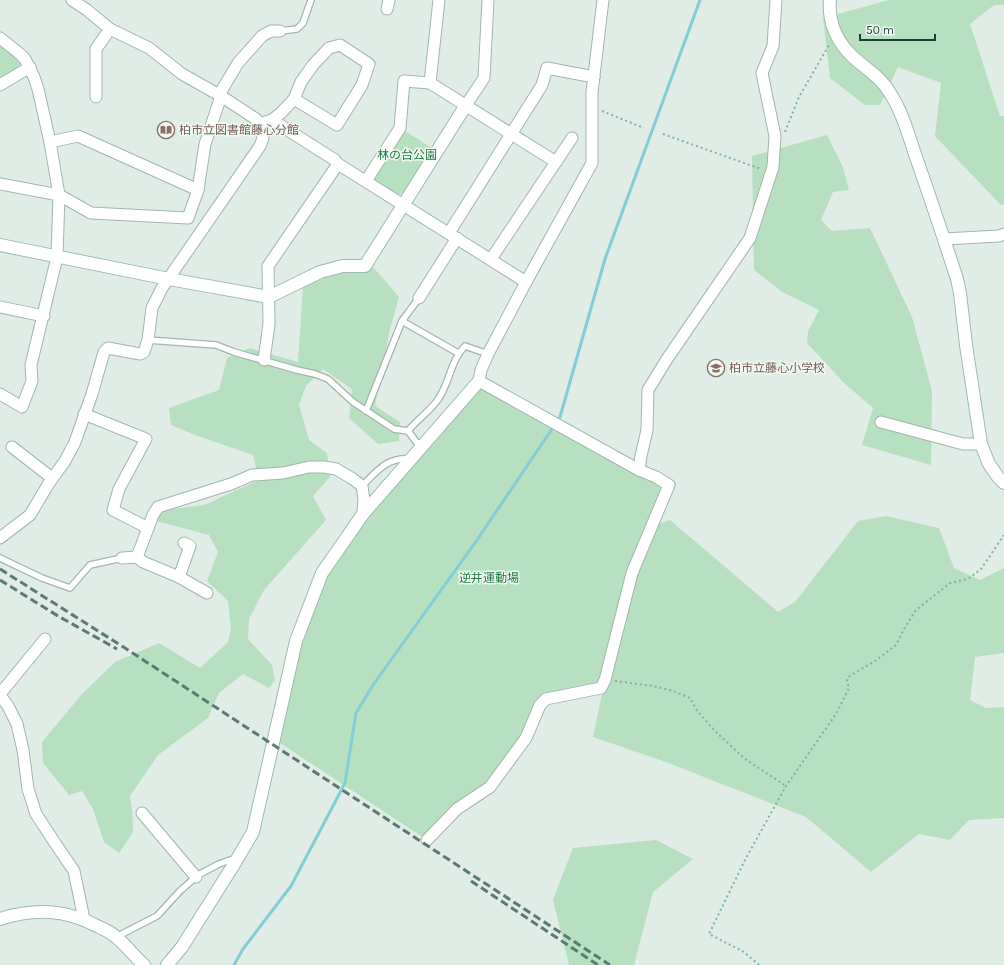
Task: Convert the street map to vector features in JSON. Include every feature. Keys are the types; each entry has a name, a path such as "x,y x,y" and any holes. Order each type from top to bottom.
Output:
{"street":[{"path":"430,83 439,0"},
{"path":"0,245 169,279 269,297 320,272 343,266 365,266 484,78 488,0"},
{"path":"167,965 182,947 239,857 253,832 296,641 322,573 363,514 478,381 488,354 592,163 592,92 603,0"},
{"path":"639,470 647,430 648,390 667,359 750,238 772,167 775,136 762,73 773,46 776,0"},
{"path":"830,0 830,18 839,39 852,56 876,75 884,84 903,118 944,239 960,293 966,345 981,444 989,464 1004,483"},
{"path":"0,538 30,516 52,478 65,461 75,442 92,394 104,352 108,348 140,354 144,352 148,340 152,308 162,288 260,146 263,138 256,119 182,74 149,48 110,29 76,1"},
{"path":"96,97 96,49 110,29"},
{"path":"0,184 59,195 92,213 188,218 198,190 205,144 220,96 238,63 262,36 270,31 280,31"},
{"path":"0,38 20,53 30,67 38,89 50,142 59,195 57,257 31,366 32,381 22,407 0,394"},
{"path":"259,124 272,120 294,99 301,82 313,65 329,48 340,45 370,64 362,85 337,126 294,99"},
{"path":"0,85 30,67"},
{"path":"419,298 511,133 542,85 547,68 594,77"},
{"path":"366,181 400,128 404,81 430,83 556,162"},
{"path":"272,120 335,160 338,164 526,282"},
{"path":"50,142 78,136 198,190"},
{"path":"491,260 572,138"},
{"path":"264,360 269,324 268,266 338,164"},
{"path":"944,239 998,236 1004,234"},
{"path":"0,307 44,316"},
{"path":"427,840 457,809 490,787 526,738 540,705 546,699 601,688 605,680 632,573 669,485 478,381"},
{"path":"84,414 146,439 119,489 113,510 148,528"},
{"path":"881,422 963,444 981,444"},
{"path":"12,447 52,478"},
{"path":"137,557 153,515 158,507 231,484 252,475 283,473 309,467 324,466 336,469 362,486 364,499 363,514"},
{"path":"179,577 190,546 184,543"},
{"path":"122,558 137,557 143,562 179,577 207,593"},
{"path":"45,639 0,695 8,706 17,724 23,750 28,789 36,814 74,871 84,919"},
{"path":"142,813 196,877"},
{"path":"0,920 23,913 44,911 63,913 84,919 116,937 144,965"}],"lane":[{"path":"280,31 297,29 304,19 312,0"},
{"path":"366,411 402,321 419,298"},
{"path":"402,321 458,353"},
{"path":"148,340 216,345 234,352 315,374 328,379 353,402 366,411 394,429 408,431 420,448"},
{"path":"408,431 416,421 428,411 443,392 458,353 465,346 488,354"},
{"path":"362,486 390,461 400,458 411,459"},
{"path":"0,558 42,578 70,588 90,564 122,558"},
{"path":"116,937 157,916 180,890 196,877 219,864 239,857"}],"path":[{"path":"775,136 784,134 799,97 830,45 839,39"},
{"path":"592,107 644,128"},
{"path":"662,134 770,172"},
{"path":"759,965 744,952 709,934 746,858 786,786 836,714 849,688 847,681 848,676 875,661 896,645 916,610 950,584 968,579 981,569 1004,535"},
{"path":"605,680 653,686 673,691 690,698 698,712 716,732 745,759 786,786"}],"green space":[{"path":"889,0 1004,0 1004,5 994,5 970,24 1000,116 1004,116 1004,205 1000,204 935,136 941,83 898,67 880,105 865,105 830,78 823,18"},
{"path":"0,43 24,66 0,81"},
{"name":"林の台公園","path":"402,129 432,148 403,193 396,195 372,180"},
{"path":"827,135 843,167 849,190 833,192 821,220 832,231 870,228 912,317 932,391 931,465 862,445 873,408 845,384 807,343 808,331 819,310 782,292 754,270 752,156"},
{"path":"374,268 399,297 390,329 375,406 400,422 399,441 378,444 349,418 352,389 323,369 306,386 299,405 309,440 327,453 330,477 313,496 326,520 264,590 249,619 248,639 272,665 275,680 269,688 243,674 219,693 208,718 158,755 130,796 133,832 119,853 104,842 93,809 82,791 69,795 43,763 42,742 81,695 115,662 159,643 200,668 228,642 231,628 228,601 207,581 218,552 209,535 156,521 164,510 204,505 259,480 253,455 171,425 169,408 219,390 227,358 250,348 298,362 303,286 342,271"},
{"name":"逆井運動場","path":"479,381 546,418 631,473 663,486 648,527 670,520 778,612 795,602 858,521 886,516 939,528 954,568 980,580 1004,568 1004,653 975,657 970,700 986,708 1004,707 1004,818 969,820 950,840 919,834 871,872 806,817 663,761 593,737 605,680 587,685 540,705 490,787 427,840 274,739 322,573"},
{"path":"656,840 693,859 653,892 634,965 569,965 553,900 573,848"}],"waterway":[{"path":"234,965 243,949 291,886 345,783 356,713 373,685 477,540 560,417 605,259 700,0"}],"railway":[{"path":"0,569 125,648 610,965"},
{"path":"0,580 58,616 117,649"},
{"path":"471,881 598,965"}],"place":[{"name":"柏市立図書館藤心分館","path":"166,130"},
{"name":"柏市立藤心小学校","path":"716,368"}]}
